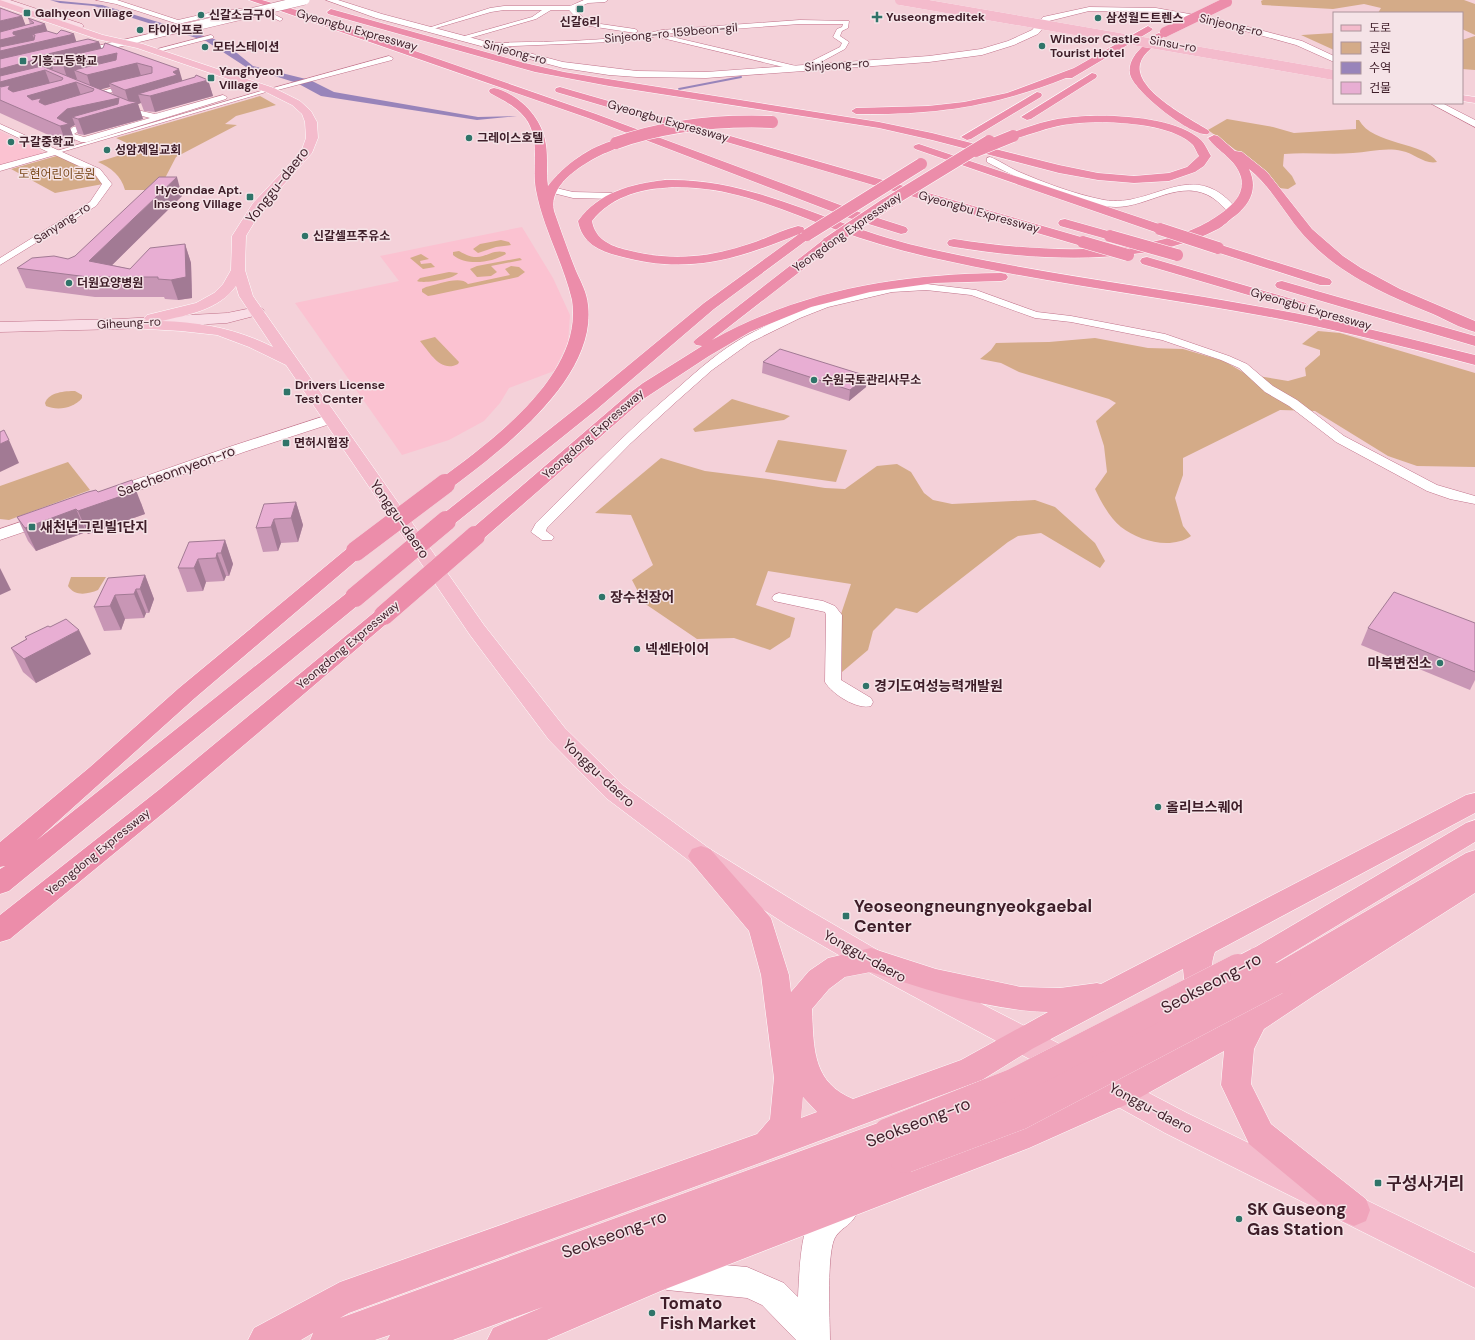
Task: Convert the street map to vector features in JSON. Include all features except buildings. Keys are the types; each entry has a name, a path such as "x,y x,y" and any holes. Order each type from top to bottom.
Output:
{"highway":[{"name":"Gyeongbu Expressway","path":"253,0 504,73"},
{"name":"Yeongdong Expressway","path":"1126,56 1157,29 1229,1"},
{"name":"Gyeongbu Expressway","path":"284,9 313,4 641,100"},
{"name":"Yeongdong Expressway","path":"0,884 803,232 863,199 1081,69 1157,29 1193,6"},
{"path":"284,9 406,53 542,98 854,215 911,233"},
{"path":"1157,29 1135,65 1134,71 1136,78 1146,91 1162,104 1234,151 1259,170 1280,194 1310,234 1322,247 1346,265 1392,290 1475,328"},
{"path":"0,857 98,773 193,688 356,550 445,484 512,430 535,408 555,385 578,342 582,310 578,293 548,216 540,181 539,134 534,121 526,113 497,92 406,53"},
{"path":"520,65 599,82 891,127 1069,172 1104,178 1144,179 1172,176 1196,168 1205,156 1200,145 1180,132 1156,125 1129,120 1103,118 1067,120 1046,125 1013,136 960,158"},
{"path":"715,100 829,110 881,111 938,108 1000,98 1081,69"},
{"name":"Yeongdong Expressway","path":"0,931 169,795 384,615 637,396 736,313 828,242 1099,71"},
{"name":"Gyeongbu Expressway","path":"550,87 1475,356"},
{"name":"Gyeongbu Expressway","path":"686,113 755,133"},
{"path":"548,216 546,206 552,190 560,179 578,163 616,143 648,132 692,124 734,121 788,123"},
{"path":"809,125 863,132 905,143 1160,229 1338,286"},
{"path":"940,241 996,250 1057,254 1120,251 1150,246 1194,234 1217,225 1234,212 1246,194 1248,182 1245,172 1239,162 1214,138"},
{"name":"Gyeongbu Expressway","path":"883,171 936,186"},
{"path":"803,232 751,249 712,259 671,261 641,258 605,247 591,238 585,221 599,205 615,196 647,187 693,184 725,188 762,198 866,235 926,252 1003,268 1271,313 1475,360"},
{"name":"Gyeongbu Expressway","path":"1057,221 1192,259"},
{"path":"637,396 717,344 746,328 805,304 858,290 922,280 983,277 1016,277 1108,285"},
{"name":"Gyeongbu Expressway","path":"1268,281 1475,341"},
{"path":"1359,293 1475,328"},
{"path":"266,1340 340,1299 768,1146 851,1113 971,1070 1022,1040 1138,981 1475,802"},
{"name":"Seokseong-ro","path":"1266,970 1475,830"},
{"path":"701,856 761,926 775,975 789,1078 785,1124 768,1146"},
{"name":"Seokseong-ro","path":"328,1340 897,1146 1019,1114 1266,970 1475,860"},
{"path":"505,1340 659,1275 1018,1137 1121,1092 1254,1020 1305,986 1475,880"},
{"path":"1203,946 1196,964 1196,975 1208,1003 1220,1017 1254,1020"},
{"path":"851,1113 825,1101 808,1080 800,1050 798,1005 819,980 838,966 871,960 936,981 1021,999 1060,1000 1098,995 1138,981"},
{"path":"1254,1020 1239,1047 1236,1085 1260,1134 1354,1210"},
{"path":"905,1093 936,1101 958,1119 963,1131 963,1143 945,1164"},
{"name":"Seokseong-ro","path":"405,1340 897,1146"}],"main road":[{"name":"Yonggu-daero","path":"26,0 123,43"},
{"path":"900,0 1333,75"},
{"name":"Sinsu-ro","path":"916,0 1333,72"},
{"name":"Yonggu-daero","path":"0,1 100,37 123,43 138,43"},
{"path":"0,1 82,24"},
{"name":"Yonggu-daero","path":"106,29 154,51 270,90 296,103 307,113 312,122 312,138 306,153 258,206 239,236 238,270 246,296 477,630 557,734 615,792 701,856 797,917 871,960 1121,1092 1176,1123 1463,1265"},
{"path":"1463,98 1475,100"},
{"path":"1463,102 1475,105"},
{"path":"119,324 173,314 199,306 214,299 226,289 238,270"},
{"name":"Giheung-ro","path":"0,327 119,324 227,318 256,311"},
{"path":"119,324 197,328 219,332 271,351 292,362"}],"street":[{"path":"99,0 117,2 178,22 212,14 239,11 270,14 284,9"},
{"name":"Sinjeong-ro","path":"330,0 379,16 563,65 609,72 686,76 929,58 982,52 1011,43 1035,32 1046,19 1089,9 1156,10 1217,21 1299,43 1333,59"},
{"path":"341,0 442,32"},
{"path":"431,28 504,8 571,8 588,0 605,0"},
{"path":"138,43 164,33 313,4 411,28 442,32"},
{"path":"571,8 585,24 627,29 796,68"},
{"path":"464,38 534,18 548,9"},
{"name":"Sinjeong-ro 159beon-gil","path":"490,45 611,40 653,35 662,32 800,22 847,22 845,28 839,30 836,37 846,42 843,48 816,61 821,66"},
{"path":"154,51 211,37"},
{"path":"673,39 703,38"},
{"path":"69,56 123,43"},
{"path":"0,168 270,90 291,86 389,58"},
{"path":"88,94 103,97 141,86"},
{"path":"154,117 223,97"},
{"path":"1437,104 1475,124"},
{"path":"115,115 150,105"},
{"path":"103,120 70,127 68,135 84,140 157,120 158,118 117,106"},
{"path":"0,126 56,152"},
{"name":"Sanyang-ro","path":"0,262 93,204 107,184 97,171 56,152"},
{"path":"990,160 1014,173 1103,203 1121,204 1171,189 1193,188 1215,194 1234,212"},
{"path":"552,190 573,194 615,196"},
{"path":"547,537 538,532 540,526 628,440 708,368 748,340 796,316 824,305 852,297 892,289 926,287 972,292 992,298 1035,315 1071,319 1165,337 1225,358 1243,366 1269,389 1293,403 1340,439 1432,488 1455,496 1475,500"},
{"name":"Saecheonnyeon-ro","path":"91,502 238,449 331,419"},
{"path":"0,535 62,512"},
{"path":"779,598 830,608 834,614 833,682 865,702"},
{"path":"814,1337 814,1265 822,1228 856,1199"},
{"path":"659,1275 747,1283 773,1294 814,1337"}],"shaded area":[{"name":"구갈중학교","path":"0,131 45,153 0,166"},
{"path":"522,227 553,278 570,315 568,342 554,371 509,388 500,403 484,421 449,440 402,455 295,303 399,281 380,256"}],"green space":[{"path":"1464,0 1475,4 1475,35 1463,29 1463,12 1379,12 1381,8 1364,4 1333,9 1262,5 1261,1"},
{"path":"1333,33 1333,50 1301,35"},
{"path":"1475,36 1475,70 1463,69 1463,40"},
{"path":"260,96 276,105 236,116 225,124 237,125 176,157 163,182 153,190 125,190 118,176 98,162 140,149 116,138"},
{"path":"1227,119 1273,127 1294,133 1356,129 1356,120 1359,120 1366,128 1375,134 1431,155 1437,162 1428,162 1406,152 1390,149 1344,154 1284,154 1283,166 1292,176 1296,184 1288,189 1279,188 1248,159 1208,130"},
{"name":"도현어린이공원","path":"60,155 94,172 103,184 55,193 11,169"},
{"path":"501,240 509,242 511,245 496,247 478,253 473,249 480,244"},
{"path":"459,251 474,257 480,257 499,251 505,252 506,254 493,260 472,262 465,261 453,255 453,252"},
{"path":"421,254 429,259 420,261 421,264 431,263 435,267 423,269 410,258"},
{"path":"520,258 522,260 491,266 497,272 491,276 477,277 470,269 477,266"},
{"path":"511,266 519,267 525,272 518,277 434,295 428,296 422,292 422,289 426,287 448,281 460,280 468,284 510,275 505,269"},
{"path":"449,272 458,273 451,277 439,280 426,282 417,281 420,278"},
{"path":"1318,331 1340,333 1475,373 1475,467 1417,466 1388,456 1315,411 1280,410 1183,458 1183,475 1175,498 1183,526 1191,536 1174,542 1155,542 1146,540 1128,532 1121,527 1106,510 1095,489 1107,472 1104,446 1096,421 1116,403 1109,399 1019,372 1001,363 980,359 991,350 996,343 1049,342 1095,338 1148,348 1183,349 1224,361 1246,374 1288,381 1306,376 1305,368 1320,355 1320,350 1302,344"},
{"path":"435,337 459,362 458,364 446,366 441,364 432,356 420,341"},
{"path":"75,391 82,395 82,398 75,404 66,408 51,408 46,406 45,403 50,396 62,392"},
{"path":"732,399 790,416 784,420 695,432 693,429"},
{"path":"778,440 847,450 836,482 765,472"},
{"path":"661,458 705,471 825,488 845,489 877,466 897,464 911,472 924,493 933,500 952,504 1035,500 1055,507 1095,543 1105,561 1100,568 1041,533 1018,536 1008,542 917,613 896,608 873,631 868,650 842,672 840,617 851,584 768,571 756,605 795,618 790,637 770,650 734,638 697,639 644,603 632,580 653,565 631,515 595,513"},
{"path":"68,462 90,490 9,520 0,519 0,486"},
{"path":"71,577 106,577 98,590 82,594 74,592 68,586"}],"water":[{"path":"50,0 102,5 214,39 232,49 253,66 310,80 334,92 478,117 517,116 477,120 321,96 297,83 246,67 206,41 94,6 60,3"}],"waterway":[{"path":"679,89 741,77"}],"place":[{"name":"신갈6리","path":"580,9"},
{"name":"Galhyeon Village","path":"27,13"},
{"name":"신갈소금구이","path":"201,15"},
{"name":"Yuseongmeditek","path":"877,17"},
{"name":"삼성월드트렌스","path":"1098,18"},
{"name":"타이어프로","path":"140,30"},
{"name":"Windsor Castle Tourist Hotel","path":"1042,46"},
{"name":"모터스테이션","path":"205,47"},
{"name":"기흥고등학교","path":"23,61"},
{"name":"Yanghyeon Village","path":"211,78"},
{"name":"그레이스호텔","path":"469,138"},
{"name":"구갈중학교","path":"11,142"},
{"name":"성암제일교회","path":"107,150"},
{"name":"Hyeondae Apt. Inseong Village","path":"250,197"},
{"name":"신갈셀프주유소","path":"305,236"},
{"name":"더원요양병원","path":"69,283"},
{"name":"수원국토관리사무소","path":"814,380"},
{"name":"Drivers License Test Center","path":"287,392"},
{"name":"면허시험장","path":"286,443"},
{"name":"새천년그린빌1단지","path":"32,527"},
{"name":"장수천장어","path":"602,597"},
{"name":"넥센타이어","path":"637,649"},
{"name":"마북변전소","path":"1440,663"},
{"name":"경기도여성능력개발원","path":"866,686"},
{"name":"올리브스퀘어","path":"1158,807"},
{"name":"Yeoseongneungnyeokgaebal Center","path":"846,916"},
{"name":"구성사거리","path":"1378,1183"},
{"name":"SK Guseong Gas Station","path":"1239,1219"},
{"name":"Tomato Fish Market","path":"652,1313"}]}
